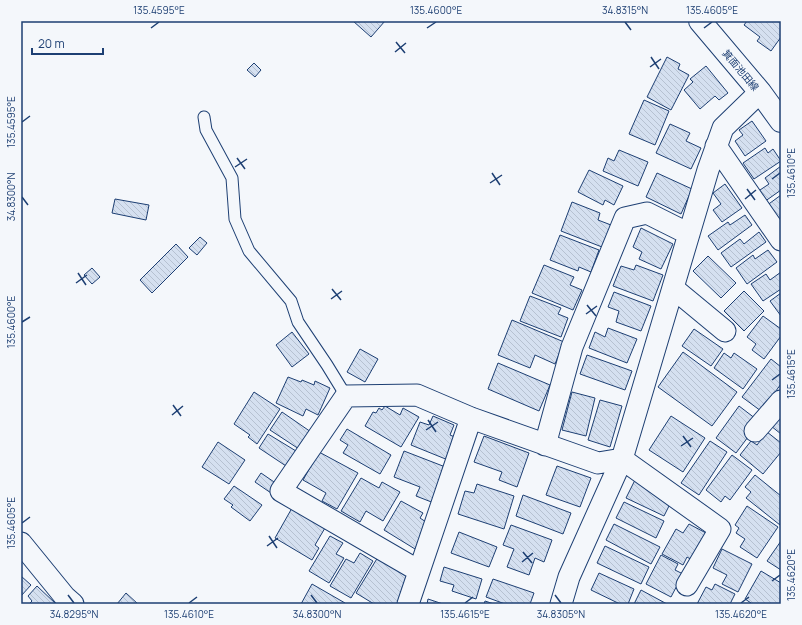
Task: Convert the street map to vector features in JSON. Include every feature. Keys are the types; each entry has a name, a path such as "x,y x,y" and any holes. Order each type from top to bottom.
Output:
{"main road":[{"name":"箕面池田線","path":"700,21 760,92 781,121"}],"street":[{"path":"561,604 568,577 622,459 722,128 760,92"},
{"path":"716,146 781,240"},
{"path":"545,445 572,347 625,218 647,212 689,234"},
{"path":"673,288 725,331"},
{"path":"419,571 281,491 346,396 417,395 471,418 598,463 622,459 720,529 687,585"},
{"path":"755,431 781,401"},
{"path":"408,604 471,418"},
{"path":"21,543 65,597 73,604"}],"lane":[{"path":"204,117 206,130 232,178 235,219 249,251 291,301 298,322 346,396"}],"building":[{"path":"353,21 385,21 371,37"},
{"path":"747,21 781,21 781,37 771,51 757,41 760,37 744,25"},
{"path":"667,57 680,64 678,69 689,75 671,110 647,97"},
{"path":"254,63 261,70 255,77 247,70"},
{"path":"706,66 728,93 719,100 715,96 700,109 684,90 693,82 690,79"},
{"path":"644,100 669,111 655,145 629,134"},
{"path":"752,121 766,141 745,156 735,141 743,135 739,130"},
{"path":"670,124 690,133 686,141 701,148 691,169 656,153"},
{"path":"765,148 768,153 773,149 781,161 754,179 743,163"},
{"path":"619,150 648,162 638,186 603,171 608,158 614,161"},
{"path":"781,166 781,190 764,202 757,192 769,184 765,178"},
{"path":"589,170 623,186 614,205 605,200 603,205 578,192"},
{"path":"657,173 692,189 681,214 646,197"},
{"path":"725,184 742,208 722,222 713,210 721,204 713,193"},
{"path":"781,195 781,220 779,222 766,206"},
{"path":"115,199 149,205 146,220 112,213"},
{"path":"572,202 600,213 598,220 611,225 602,247 561,231"},
{"path":"745,215 752,225 718,250 708,236 728,222 730,225"},
{"path":"641,228 673,244 661,269 639,259 642,252 633,247"},
{"path":"759,232 766,242 731,267 721,253 740,239 744,244"},
{"path":"560,235 599,250 591,272 579,267 578,271 550,260"},
{"path":"200,237 207,243 197,255 189,248"},
{"path":"176,244 188,257 152,293 140,280"},
{"path":"768,250 777,262 747,284 736,268 753,255 755,259"},
{"path":"708,256 736,283 721,298 693,271"},
{"path":"544,265 574,277 570,285 582,290 573,310 532,293"},
{"path":"636,265 663,275 653,301 613,286 621,266 634,270"},
{"path":"92,268 100,277 92,284 84,275"},
{"path":"781,272 781,289 763,301 751,284 766,274 770,280"},
{"path":"744,291 764,311 744,331 724,311"},
{"path":"614,292 651,306 641,331 616,322 619,311 608,307"},
{"path":"781,293 781,316 770,301"},
{"path":"530,296 561,308 558,314 568,318 561,337 520,321"},
{"path":"763,316 781,329 781,336 764,359 752,350 756,344 747,337"},
{"path":"512,320 564,342 555,364 535,355 530,368 498,355"},
{"path":"608,328 637,339 627,363 589,348 595,332 605,337"},
{"path":"694,329 723,349 711,366 682,346"},
{"path":"292,332 309,354 292,367 276,345"},
{"path":"360,349 378,359 365,382 347,372"},
{"path":"683,352 737,392 712,426 658,387"},
{"path":"724,353 731,358 734,353 757,369 743,389 714,368"},
{"path":"587,355 632,371 625,390 580,374"},
{"path":"771,359 781,367 781,384 761,411 742,397"},
{"path":"498,363 550,385 539,411 488,389"},
{"path":"288,377 301,382 302,380 314,385 315,381 330,388 318,415 306,409 303,416 276,403"},
{"path":"254,392 280,409 257,444 248,437 250,435 234,424"},
{"path":"572,392 595,398 586,436 562,430"},
{"path":"600,400 622,406 610,447 588,440"},
{"path":"385,406 400,415 403,408 419,417 401,447 365,426 373,412 376,413 379,408 382,410"},
{"path":"739,406 756,419 745,434 748,437 736,453 716,438"},
{"path":"282,412 311,432 299,449 270,430"},
{"path":"781,414 781,434 771,426"},
{"path":"433,416 454,425 450,435 457,438 448,460 411,445 420,422 429,425"},
{"path":"671,416 705,438 683,472 649,450"},
{"path":"347,429 391,455 380,474 343,453 348,445 340,440"},
{"path":"767,432 781,443 781,452 763,474 740,455 751,441 757,445"},
{"path":"268,434 296,451 286,466 259,448"},
{"path":"484,436 529,453 517,487 499,480 502,472 474,462"},
{"path":"710,441 727,452 699,495 681,483"},
{"path":"218,442 245,460 229,484 202,467"},
{"path":"404,451 448,468 434,503 416,496 420,487 394,477"},
{"path":"319,452 358,473 337,509 322,501 326,493 303,480"},
{"path":"732,455 752,470 730,500 725,496 721,502 706,490"},
{"path":"557,466 591,478 580,507 546,495"},
{"path":"261,473 277,484 271,493 255,482"},
{"path":"755,475 781,496 780,525 746,498 751,492 745,487"},
{"path":"361,478 379,488 382,482 400,492 383,521 366,511 360,522 341,511"},
{"path":"635,480 660,495 658,498 670,504 664,516 626,498"},
{"path":"477,484 514,496 504,529 458,514 465,491 474,493"},
{"path":"234,486 262,505 250,521 231,507 233,505 224,499"},
{"path":"523,495 571,513 563,534 516,516"},
{"path":"401,501 423,513 420,518 429,524 415,549 384,530"},
{"path":"624,502 664,521 656,538 616,518"},
{"path":"747,506 778,527 757,558 740,547 745,539 736,533 739,528 735,525"},
{"path":"292,508 325,528 315,545 319,548 312,560 275,538"},
{"path":"614,524 660,547 651,564 606,540"},
{"path":"689,524 706,533 692,560 687,557 683,565 662,554 676,529 683,533"},
{"path":"511,525 552,540 544,562 535,558 529,575 507,567 514,549 503,545"},
{"path":"459,532 497,547 489,567 451,553"},
{"path":"330,536 343,543 336,554 344,558 329,583 309,571"},
{"path":"781,541 781,570 767,561"},
{"path":"605,546 649,567 641,584 597,563"},
{"path":"722,549 752,564 738,592 722,584 727,575 713,568"},
{"path":"360,553 373,561 351,598 330,586 346,559 354,563"},
{"path":"661,555 678,564 675,570 683,574 671,597 646,584"},
{"path":"378,557 409,576 398,604 374,604 356,593"},
{"path":"444,567 482,579 476,599 452,591 454,585 440,581"},
{"path":"761,571 781,583 781,604 750,604 751,603 745,599"},
{"path":"599,573 634,589 628,604 620,604 591,590"},
{"path":"21,576 31,585 21,596"},
{"path":"493,579 534,593 530,604 505,604 486,597"},
{"path":"312,584 345,603 301,604"},
{"path":"715,584 735,594 730,604 697,604 706,587 712,590"},
{"path":"37,586 56,604 29,604 32,601 28,596"},
{"path":"641,590 667,604 634,604"},
{"path":"126,593 138,604 117,604"},
{"path":"428,599 443,604 427,604"},
{"path":"485,601 494,604 484,604"}]}
